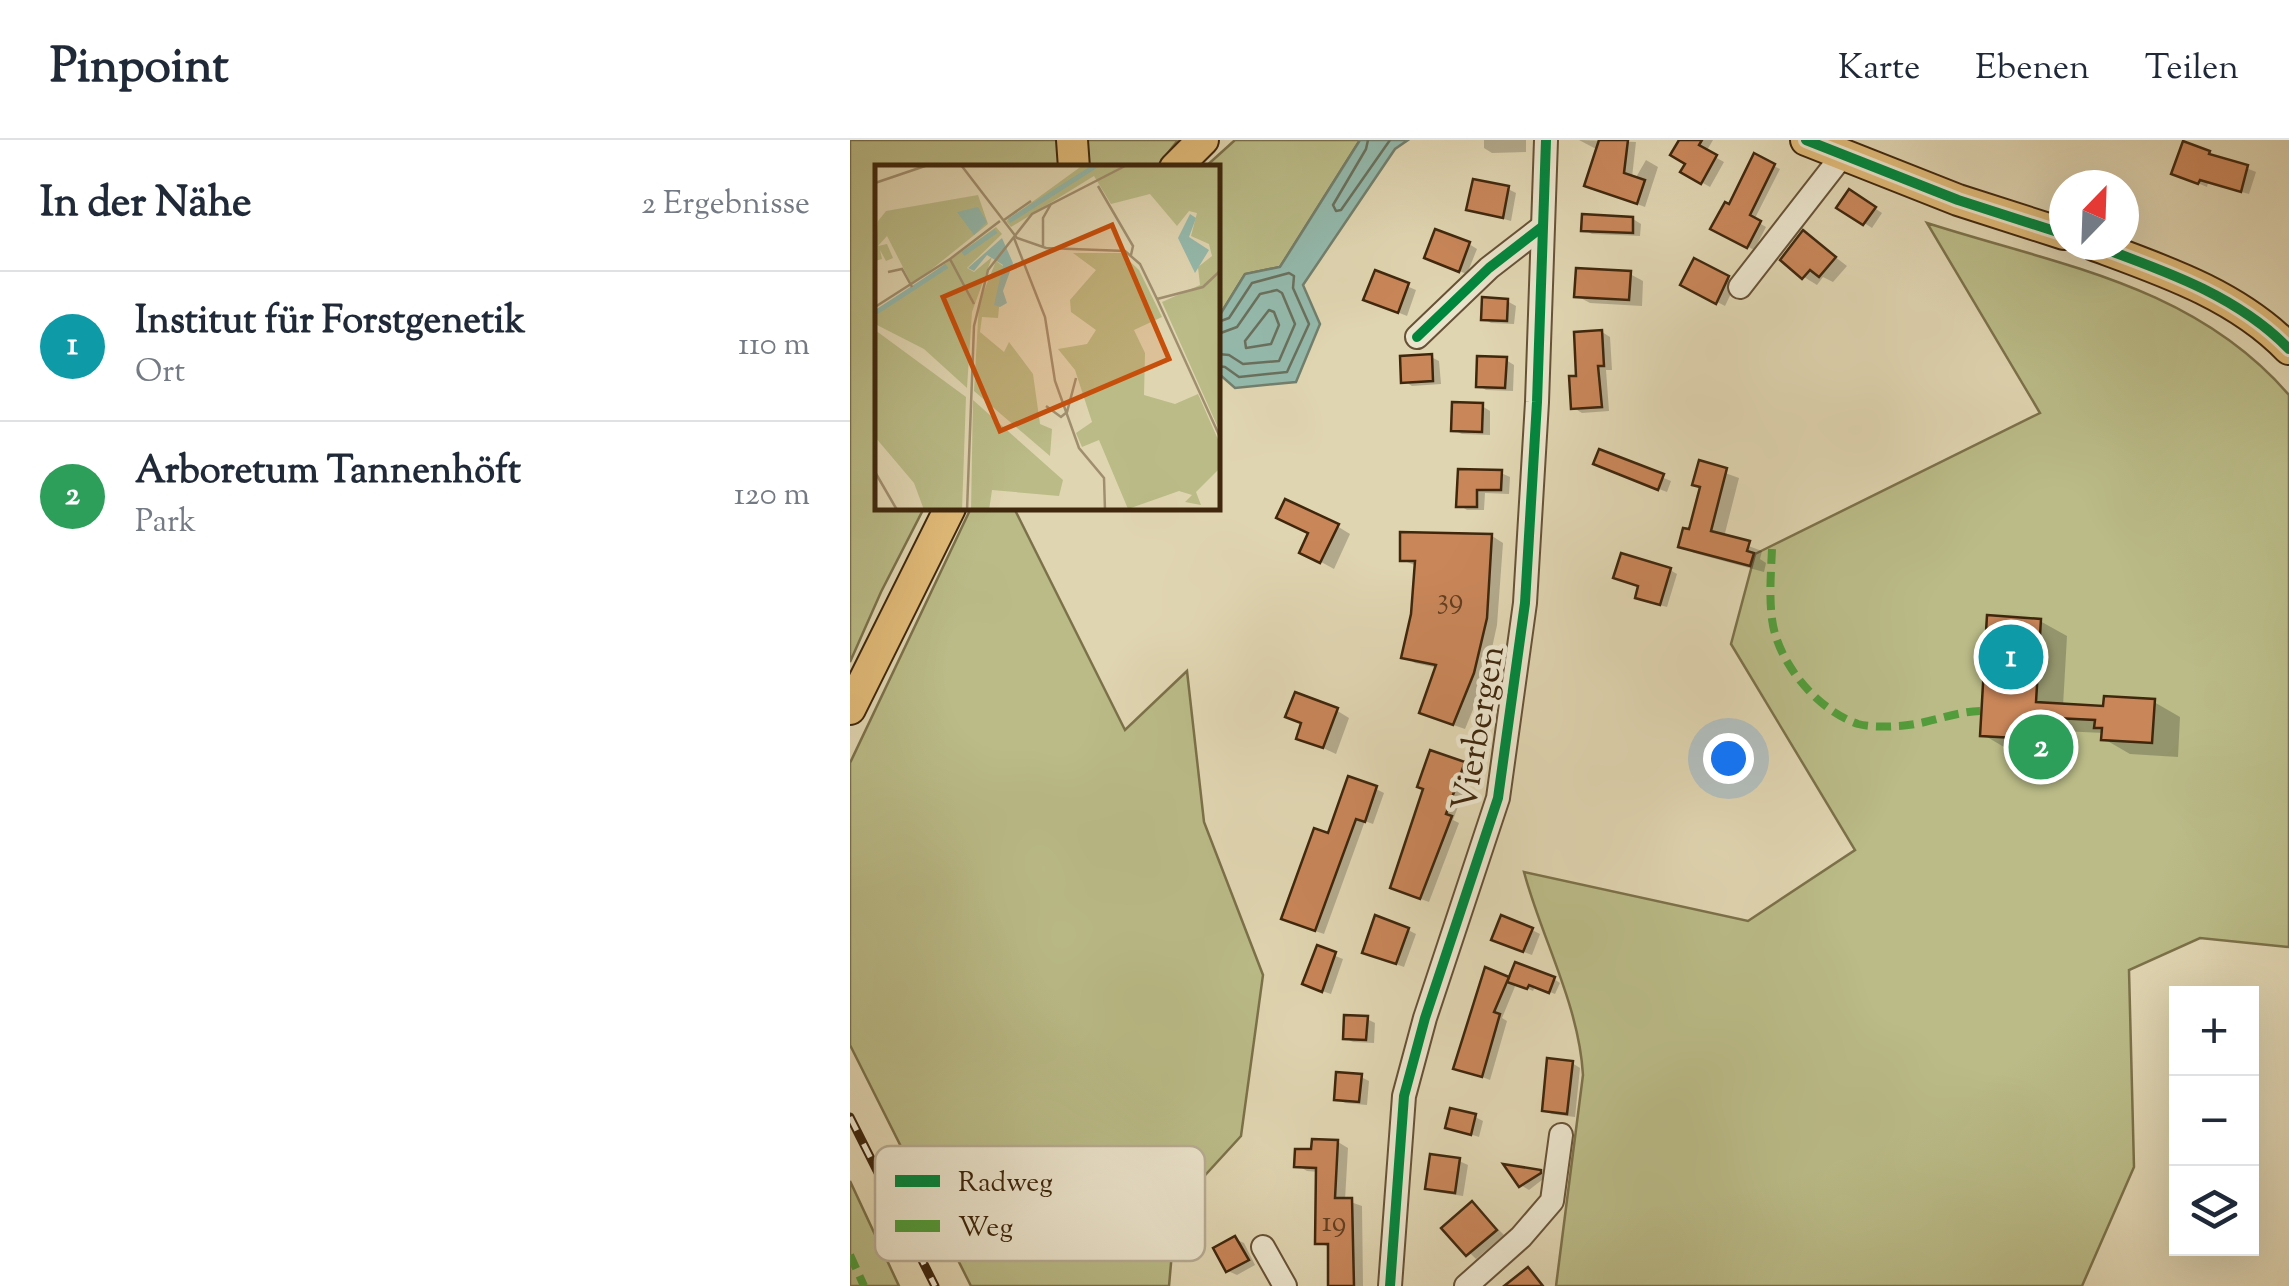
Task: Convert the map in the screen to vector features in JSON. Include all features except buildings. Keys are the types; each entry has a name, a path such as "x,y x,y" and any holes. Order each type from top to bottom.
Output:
{"main road":[{"path":"1072,140 1074,165"},
{"path":"1178,165 1203,140"},
{"path":"1806,140 1958,200 2049,229"},
{"path":"2132,260 2206,289 2289,349"},
{"path":"850,709 949,510"}],"street":[{"name":"Vierbergen","path":"1390,1286 1404,1096 1425,1018 1498,798 1525,603 1546,140"},
{"path":"1740,287 1842,156"},
{"path":"1417,337 1488,268 1542,227"},
{"path":"1466,1286 1521,1237 1552,1201 1562,1135"},
{"path":"1263,1247 1285,1286"}],"green space":[{"path":"850,140 1178,140 1159,165 875,165 875,510 923,510 850,662"},
{"path":"1235,140 1360,140 1280,267 1245,274 1220,315 1220,165 1207,165"},
{"path":"1927,223 2074,267 2167,303 2252,358 2289,395 2289,947 2200,938 2129,970 2134,1167 2082,1286 1556,1286 1583,1075 1575,1023 1524,872 1748,921 1855,850 1731,644 1755,554 2040,413"},
{"path":"970,510 1015,510 1125,730 1187,671 1204,822 1263,975 1241,1136 1205,1175 1205,1146 901,1146 850,1045 850,763"},
{"path":"850,1181 875,1235 875,1261 887,1261 899,1286 850,1286"},
{"path":"958,1261 1171,1261 1169,1286 971,1286"}],"water":[{"path":"1360,140 1408,140 1395,149 1303,285 1320,324 1296,382 1235,388 1220,375 1220,315 1245,274 1280,267"}],"railway":[{"path":"850,1117 875,1167"},
{"path":"922,1261 935,1286"}],"marked path":[{"path":"1772,549 1775,635 1791,667 1828,708 1858,724 1877,726 1908,725 1980,711"},
{"path":"850,1255 864,1286"}],"cycle path":[{"path":"1390,1286 1404,1096 1425,1018 1498,798 1525,603 1546,140"},
{"path":"1806,140 1958,200 2049,229"},
{"path":"1417,337 1489,268 1542,227"},
{"path":"2133,260 2222,299 2246,313 2289,349"}],"place":[{"name":"Institut für Forstgenetik","path":"2011,657"},
{"name":"Arboretum Tannenhöft","path":"2041,747"}]}
